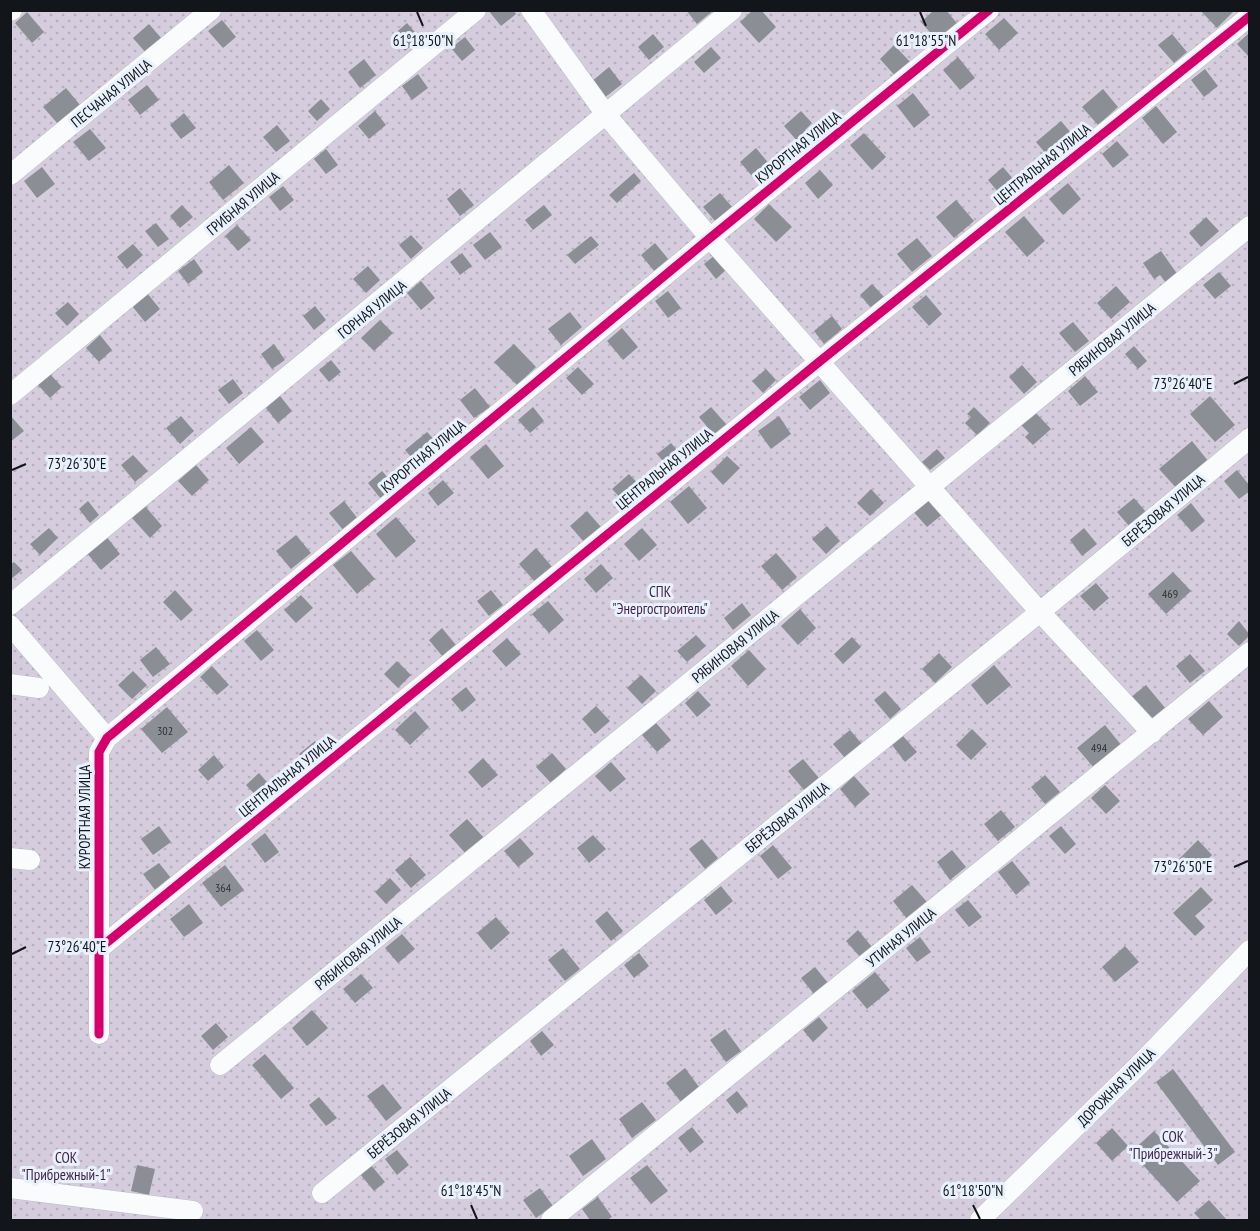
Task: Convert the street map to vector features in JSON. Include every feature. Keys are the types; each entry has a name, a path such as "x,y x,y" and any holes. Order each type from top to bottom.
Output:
{"street":[{"name":"ПЕСЧАНАЯ УЛИЦА","path":"10,175 211,10"},
{"name":"ГРИБНАЯ УЛИЦА","path":"10,395 476,10"},
{"path":"531,10 607,116 710,238 1040,612 1152,733"},
{"name":"ГОРНАЯ УЛИЦА","path":"10,605 607,116 732,10"},
{"name":"КУРОРТНАЯ УЛИЦА","path":"99,1034 99,752 107,738 989,10"},
{"name":"ЦЕНТРАЛЬНАЯ УЛИЦА","path":"100,948 819,362 1250,16"},
{"name":"РЯБИНОВАЯ УЛИЦА","path":"220,1065 1250,226"},
{"name":"БЕРЁЗОВАЯ УЛИЦА","path":"322,1193 1040,612 1250,438"},
{"path":"10,625 107,738"},
{"name":"УТИНАЯ УЛИЦА","path":"551,1221 1250,652"},
{"path":"10,684 39,688"},
{"name":"ДОРОЖНАЯ УЛИЦА","path":"980,1221 1138,1066 1250,950"},
{"path":"10,1188 193,1211"}],"green space":[{"name":"СПК \"Энергостроитель\"","path":"10,11 1249,11 1249,1220 11,1220"}],"building":[{"path":"488,10 513,10 516,14 501,26"},
{"path":"686,10 714,10 697,24"},
{"path":"753,10 761,10 776,27 759,43 740,22"},
{"path":"934,10 946,10 960,27 940,44 921,22"},
{"path":"1200,10 1231,10 1233,12 1217,28"},
{"path":"27,12 44,32 32,43 15,23"},
{"path":"1004,18 1018,33 999,50 985,34"},
{"path":"222,20 236,37 223,48 208,31"},
{"path":"407,23 420,38 405,51 392,36"},
{"path":"149,24 162,39 146,53 133,38"},
{"path":"1250,32 1250,58 1237,44"},
{"path":"653,34 664,47 649,60 638,47"},
{"path":"1172,34 1187,52 1174,63 1158,45"},
{"path":"465,37 475,50 462,61 451,48"},
{"path":"894,45 912,64 897,78 880,59"},
{"path":"711,47 721,58 704,73 694,62"},
{"path":"958,57 975,78 960,90 943,70"},
{"path":"364,59 376,75 360,88 348,72"},
{"path":"609,67 622,84 604,98 591,82"},
{"path":"1205,69 1218,86 1204,97 1191,80"},
{"path":"418,74 428,88 412,100 402,86"},
{"path":"147,85 159,100 140,115 128,100"},
{"path":"66,88 80,105 58,124 43,107"},
{"path":"1103,89 1118,107 1098,125 1082,107"},
{"path":"913,93 930,115 914,128 897,106"},
{"path":"321,99 330,109 317,121 308,111"},
{"path":"1156,106 1177,132 1163,144 1142,118"},
{"path":"375,111 386,125 369,139 358,126"},
{"path":"801,111 812,123 805,130 816,142 806,151 784,126"},
{"path":"184,113 196,128 181,139 170,125"},
{"path":"1061,121 1078,141 1053,162 1036,142"},
{"path":"277,125 290,141 276,152 263,137"},
{"path":"90,129 106,148 89,161 73,142"},
{"path":"864,133 886,157 872,170 850,145"},
{"path":"1117,141 1129,155 1113,168 1102,154"},
{"path":"756,148 775,171 759,184 740,162"},
{"path":"326,149 338,165 326,174 314,159"},
{"path":"229,165 244,183 223,200 209,182"},
{"path":"42,167 55,184 37,198 24,181"},
{"path":"1003,167 1019,186 1004,199 988,180"},
{"path":"820,170 833,185 818,199 805,183"},
{"path":"634,173 641,181 617,203 609,195"},
{"path":"1068,183 1081,199 1063,215 1049,199"},
{"path":"283,186 294,200 280,211 269,197"},
{"path":"460,188 474,205 460,216 447,199"},
{"path":"720,193 733,208 716,222 703,207"},
{"path":"956,200 974,221 954,238 936,217"},
{"path":"769,204 792,227 776,242 754,219"},
{"path":"182,205 193,217 180,228 170,216"},
{"path":"544,205 552,215 533,230 525,220"},
{"path":"1024,216 1045,241 1027,257 1005,232"},
{"path":"1206,217 1219,231 1201,247 1189,233"},
{"path":"156,223 169,239 158,247 145,231"},
{"path":"237,225 251,240 238,251 225,236"},
{"path":"490,232 502,247 485,260 473,245"},
{"path":"411,235 423,248 411,259 399,245"},
{"path":"591,236 599,245 575,264 567,255"},
{"path":"917,238 932,256 912,272 897,254"},
{"path":"655,243 669,260 655,272 641,255"},
{"path":"133,244 143,255 127,269 117,257"},
{"path":"1161,251 1178,275 1166,283 1160,275 1154,279 1143,263"},
{"path":"462,253 472,266 460,275 450,262"},
{"path":"715,255 727,269 716,279 704,264"},
{"path":"194,259 203,272 188,284 178,271"},
{"path":"368,266 380,280 366,293 353,279"},
{"path":"1219,272 1231,286 1215,299 1203,285"},
{"path":"421,281 435,298 421,310 407,293"},
{"path":"872,284 885,298 872,309 860,295"},
{"path":"1116,286 1130,302 1111,319 1097,303"},
{"path":"668,291 681,308 668,318 655,301"},
{"path":"147,293 160,309 145,322 132,306"},
{"path":"926,295 942,314 929,326 912,307"},
{"path":"68,302 79,314 67,326 55,313"},
{"path":"315,306 326,320 314,330 303,316"},
{"path":"570,312 582,327 561,345 548,329"},
{"path":"832,316 842,329 824,344 814,331"},
{"path":"380,320 393,333 374,351 361,338"},
{"path":"1073,322 1089,341 1075,352 1059,333"},
{"path":"622,328 638,347 623,360 607,341"},
{"path":"100,335 112,350 99,362 86,348"},
{"path":"274,344 285,360 272,369 261,354"},
{"path":"514,344 536,367 517,385 494,362"},
{"path":"1134,346 1147,361 1138,369 1125,354"},
{"path":"331,360 341,372 329,382 319,370"},
{"path":"1022,365 1037,382 1024,394 1009,377"},
{"path":"578,367 594,384 582,395 566,378"},
{"path":"766,369 776,380 763,393 752,381"},
{"path":"50,374 62,387 50,398 38,385"},
{"path":"1085,376 1098,392 1080,406 1068,391"},
{"path":"233,379 243,393 229,404 218,390"},
{"path":"820,380 830,393 810,410 799,397"},
{"path":"475,388 490,407 474,418 460,400"},
{"path":"280,396 292,411 278,423 266,408"},
{"path":"1210,396 1235,425 1215,442 1190,414"},
{"path":"533,407 544,421 530,433 518,420"},
{"path":"711,407 727,425 715,436 699,417"},
{"path":"974,407 990,423 977,435 965,423 971,417 967,414"},
{"path":"1035,412 1051,429 1033,445 1025,437 1029,433 1021,425"},
{"path":"10,415 24,431 10,442"},
{"path":"181,416 194,431 180,444 166,428"},
{"path":"779,416 791,434 771,449 758,431"},
{"path":"251,427 264,442 239,464 226,448"},
{"path":"427,432 442,448 420,467 405,450"},
{"path":"1192,441 1209,462 1178,490 1159,469"},
{"path":"671,443 685,460 672,472 657,454"},
{"path":"486,444 504,466 488,479 470,457"},
{"path":"937,449 945,458 930,470 922,462"},
{"path":"133,455 148,471 135,482 121,465"},
{"path":"727,456 740,468 723,485 711,472"},
{"path":"196,465 209,480 192,496 178,481"},
{"path":"1237,470 1250,486 1250,491 1239,499 1224,481"},
{"path":"382,471 396,487 381,499 368,483"},
{"path":"629,474 645,491 628,506 612,489"},
{"path":"443,480 454,493 438,506 428,493"},
{"path":"689,486 707,508 688,524 670,502"},
{"path":"871,489 884,503 870,516 857,503"},
{"path":"930,495 944,513 927,527 912,510"},
{"path":"1134,498 1146,512 1129,526 1117,512"},
{"path":"88,501 99,515 90,523 79,509"},
{"path":"344,501 358,519 344,531 329,513"},
{"path":"1191,503 1205,521 1192,532 1177,515"},
{"path":"145,506 162,526 150,538 132,518"},
{"path":"587,511 601,527 584,542 570,526"},
{"path":"396,517 416,541 396,558 376,534"},
{"path":"827,526 840,541 826,554 812,539"},
{"path":"49,528 58,538 40,555 30,544"},
{"path":"642,528 657,545 639,561 624,544"},
{"path":"1084,528 1097,544 1082,556 1070,540"},
{"path":"296,535 311,553 291,569 276,551"},
{"path":"106,536 120,554 101,570 86,552"},
{"path":"536,548 553,568 536,583 519,564"},
{"path":"351,551 375,579 357,594 333,565"},
{"path":"776,553 797,577 782,590 761,566"},
{"path":"14,562 22,570 10,580 10,565"},
{"path":"601,564 613,578 596,593 584,579"},
{"path":"1173,572 1191,591 1166,614 1148,594"},
{"path":"1096,583 1109,598 1094,611 1080,596"},
{"path":"175,590 193,610 181,621 163,602"},
{"path":"491,590 503,605 489,616 477,601"},
{"path":"301,595 313,608 296,623 284,610"},
{"path":"548,601 564,620 549,633 532,614"},
{"path":"742,603 751,615 733,630 724,618"},
{"path":"800,609 816,628 798,645 781,626"},
{"path":"1239,621 1250,635 1239,646 1227,634"},
{"path":"442,628 456,645 443,657 429,640"},
{"path":"257,630 274,650 261,661 244,641"},
{"path":"696,635 706,646 687,662 677,651"},
{"path":"852,637 861,647 843,664 834,654"},
{"path":"507,638 521,654 506,667 492,651"},
{"path":"156,647 170,664 153,677 140,660"},
{"path":"749,650 766,669 748,686 731,666"},
{"path":"939,653 952,667 935,683 922,669"},
{"path":"1190,654 1205,671 1190,683 1176,666"},
{"path":"397,661 411,675 398,688 384,674"},
{"path":"994,665 1011,685 987,705 971,685"},
{"path":"212,666 229,685 217,695 200,677"},
{"path":"133,671 147,685 132,699 118,685"},
{"path":"641,675 656,691 642,704 627,688"},
{"path":"1146,685 1166,709 1150,722 1130,698"},
{"path":"466,687 476,700 462,712 451,699"},
{"path":"698,691 711,705 697,717 685,703"},
{"path":"885,691 901,709 890,719 874,700"},
{"path":"1209,701 1223,717 1203,735 1188,719"},
{"path":"596,706 610,721 595,734 582,719"},
{"path":"167,707 188,732 162,753 141,729"},
{"path":"415,711 429,727 410,745 395,730"},
{"path":"656,723 671,740 657,752 642,735"},
{"path":"1105,725 1122,746 1094,768 1077,748"},
{"path":"972,729 987,744 971,760 956,745"},
{"path":"850,730 862,744 845,758 833,744"},
{"path":"903,736 917,752 905,762 892,745"},
{"path":"315,741 325,754 309,767 299,754"},
{"path":"552,753 566,769 551,783 536,767"},
{"path":"214,755 224,767 208,781 198,770"},
{"path":"483,758 498,775 482,788 468,772"},
{"path":"803,759 819,778 804,790 788,771"},
{"path":"611,762 626,779 610,792 595,776"},
{"path":"259,773 274,790 262,802 246,785"},
{"path":"1045,775 1060,792 1045,804 1031,787"},
{"path":"854,776 870,794 855,807 840,789"},
{"path":"1105,785 1120,801 1106,814 1091,798"},
{"path":"1001,810 1015,827 998,841 984,824"},
{"path":"467,819 484,838 466,854 449,835"},
{"path":"159,826 171,842 153,855 141,839"},
{"path":"1061,826 1076,844 1065,854 1049,836"},
{"path":"265,833 279,852 265,863 251,844"},
{"path":"593,835 606,849 589,863 577,848"},
{"path":"520,838 534,854 518,867 504,851"},
{"path":"702,839 718,858 705,869 689,849"},
{"path":"1198,840 1212,855 1193,873 1179,859"},
{"path":"773,845 792,868 778,879 760,856"},
{"path":"952,850 966,867 950,880 937,862"},
{"path":"410,857 426,875 411,888 395,870"},
{"path":"1012,861 1030,883 1016,895 998,872"},
{"path":"159,863 171,878 155,890 143,874"},
{"path":"225,865 244,890 221,907 202,883"},
{"path":"390,878 401,890 386,904 375,892"},
{"path":"912,885 927,902 907,919 893,901"},
{"path":"721,886 733,901 716,915 704,900"},
{"path":"1201,887 1213,900 1195,916 1205,927 1195,936 1173,913"},
{"path":"968,900 982,917 969,927 955,910"},
{"path":"189,904 203,923 184,937 170,919"},
{"path":"607,911 623,931 611,941 595,921"},
{"path":"496,917 510,933 491,950 477,933"},
{"path":"858,930 872,947 860,957 846,941"},
{"path":"402,934 415,949 398,963 385,948"},
{"path":"920,937 931,952 917,962 906,948"},
{"path":"1125,946 1139,962 1115,982 1102,967"},
{"path":"563,948 580,969 565,981 548,960"},
{"path":"639,953 649,966 634,978 624,965"},
{"path":"815,967 828,983 814,994 801,978"},
{"path":"875,972 890,990 867,1009 852,991"},
{"path":"361,974 373,988 355,1003 343,989"},
{"path":"312,1010 328,1028 307,1046 292,1028"},
{"path":"819,1017 828,1028 813,1042 803,1030"},
{"path":"216,1023 228,1037 213,1050 201,1036"},
{"path":"725,1029 741,1051 726,1062 710,1040"},
{"path":"542,1031 554,1045 541,1056 530,1041"},
{"path":"265,1054 294,1088 281,1099 252,1065"},
{"path":"685,1068 699,1087 681,1102 666,1083"},
{"path":"1173,1069 1235,1152 1218,1165 1156,1082"},
{"path":"383,1084 402,1108 386,1121 367,1096"},
{"path":"737,1091 748,1105 737,1114 726,1100"},
{"path":"319,1097 337,1118 326,1126 309,1105"},
{"path":"642,1102 656,1120 632,1138 619,1119"},
{"path":"692,1127 704,1142 690,1153 678,1138"},
{"path":"1112,1128 1128,1146 1112,1161 1096,1143"},
{"path":"1154,1131 1200,1181 1177,1202 1131,1152"},
{"path":"592,1139 606,1159 583,1176 569,1156"},
{"path":"397,1150 409,1165 397,1175 385,1159"},
{"path":"137,1165 155,1169 149,1195 131,1191"},
{"path":"371,1165 385,1182 374,1191 360,1174"},
{"path":"647,1165 668,1191 651,1204 630,1178"},
{"path":"540,1188 553,1206 536,1218 523,1200"},
{"path":"598,1197 612,1217 607,1220 590,1220 582,1209"},
{"path":"1209,1200 1226,1219 1201,1220 1194,1213"}],"cycle path":[{"path":"99,1034 99,752 107,738 989,10"},
{"path":"100,948 819,362 1250,16"}],"park label":[{"name":"СОК \"Прибрежный-3\"","path":"1173,1144"},
{"name":"СОК \"Прибрежный-1\"","path":"66,1166"}]}
